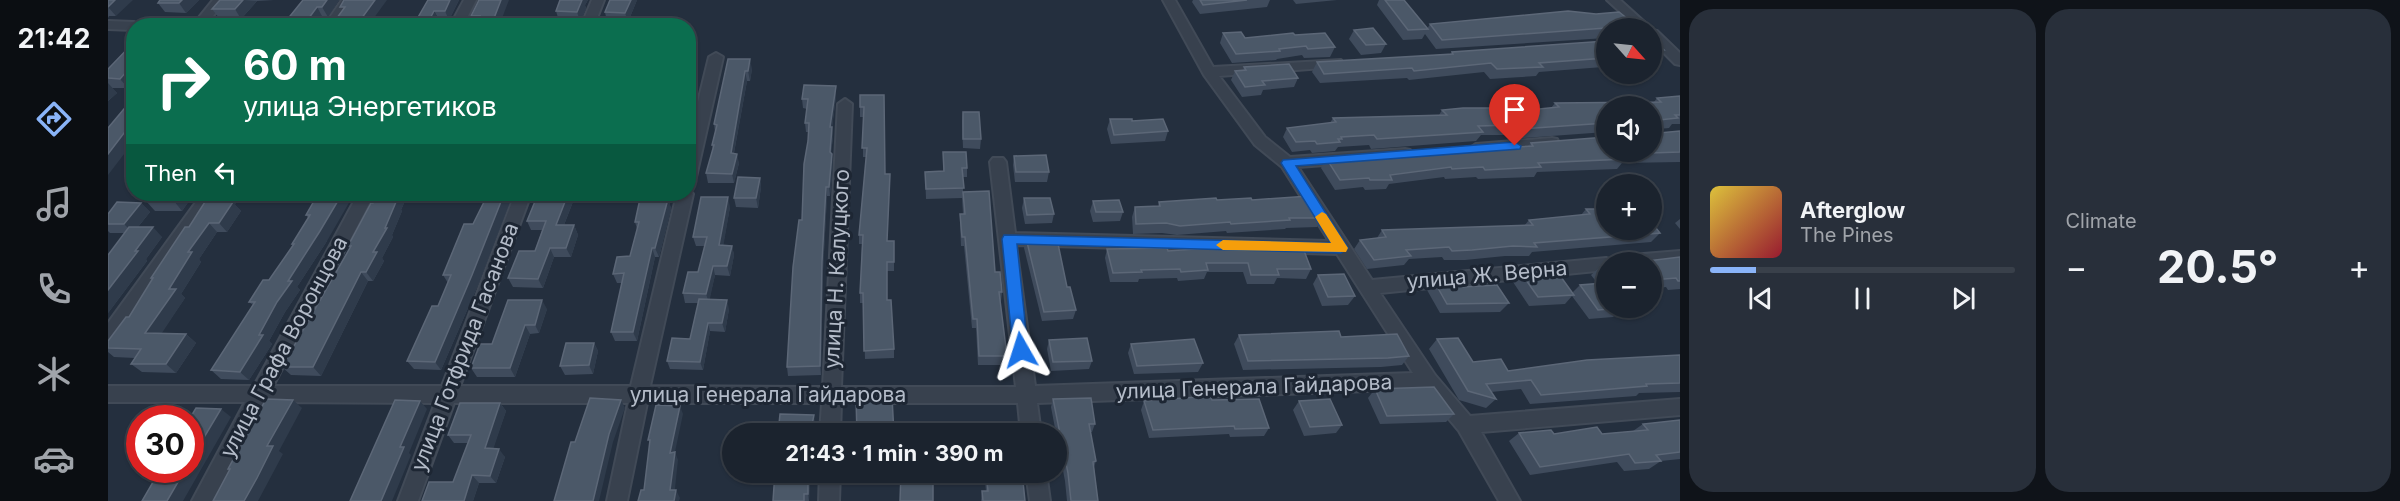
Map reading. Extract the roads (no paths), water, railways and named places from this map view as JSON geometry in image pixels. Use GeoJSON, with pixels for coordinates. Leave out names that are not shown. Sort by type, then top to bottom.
{"type":"FeatureCollection","features":[{"type":"Feature","properties":{"kind":"street"},"geometry":{"type":"LineString","coordinates":[[205,18],[220,0]]}},
{"type":"Feature","properties":{"kind":"street"},"geometry":{"type":"LineString","coordinates":[[336,18],[348,0]]}},
{"type":"Feature","properties":{"kind":"street"},"geometry":{"type":"LineString","coordinates":[[460,18],[470,0]]}},
{"type":"Feature","properties":{"kind":"street"},"geometry":{"type":"LineString","coordinates":[[590,18],[598,0]]}},
{"type":"Feature","properties":{"kind":"street"},"geometry":{"type":"LineString","coordinates":[[1169,0],[1209,72],[1260,141],[1287,163],[1428,381],[1466,425],[1510,501]]}},
{"type":"Feature","properties":{"kind":"street"},"geometry":{"type":"LineString","coordinates":[[1613,0],[1634,18]]}},
{"type":"Feature","properties":{"kind":"street"},"geometry":{"type":"LineString","coordinates":[[108,25],[126,26]]}},
{"type":"Feature","properties":{"kind":"street"},"geometry":{"type":"LineString","coordinates":[[1662,45],[1680,61]]}},
{"type":"Feature","properties":{"kind":"street"},"geometry":{"type":"LineString","coordinates":[[696,143],[716,57]]}},
{"type":"Feature","properties":{"kind":"street"},"geometry":{"type":"LineString","coordinates":[[1209,72],[1349,62]]}},
{"type":"Feature","properties":{"kind":"street","name":"улица Н. Калуцкого"},"geometry":{"type":"LineString","coordinates":[[830,423],[845,104]]}},
{"type":"Feature","properties":{"kind":"street"},"geometry":{"type":"LineString","coordinates":[[1465,150],[1571,142]]}},
{"type":"Feature","properties":{"kind":"street"},"geometry":{"type":"LineString","coordinates":[[1287,163],[1418,153]]}},
{"type":"Feature","properties":{"kind":"street"},"geometry":{"type":"LineString","coordinates":[[999,162],[1030,423]]}},
{"type":"Feature","properties":{"kind":"street"},"geometry":{"type":"LineString","coordinates":[[108,337],[205,201]]}},
{"type":"Feature","properties":{"kind":"street","name":"улица Графа Воронцова"},"geometry":{"type":"LineString","coordinates":[[202,501],[362,201]]}},
{"type":"Feature","properties":{"kind":"street","name":"улица Готфрида Гасанова"},"geometry":{"type":"LineString","coordinates":[[408,501],[520,201]]}},
{"type":"Feature","properties":{"kind":"street"},"geometry":{"type":"LineString","coordinates":[[617,501],[683,201]]}},
{"type":"Feature","properties":{"kind":"street"},"geometry":{"type":"LineString","coordinates":[[1009,239],[1341,248]]}},
{"type":"Feature","properties":{"kind":"street"},"geometry":{"type":"LineString","coordinates":[[1662,258],[1680,257]]}},
{"type":"Feature","properties":{"kind":"street","name":"улица Ж. Верна"},"geometry":{"type":"LineString","coordinates":[[1367,287],[1596,265]]}},
{"type":"Feature","properties":{"kind":"street","name":"улица Генерала Гайдарова"},"geometry":{"type":"LineString","coordinates":[[108,394],[1026,395],[1428,381]]}},
{"type":"Feature","properties":{"kind":"street"},"geometry":{"type":"LineString","coordinates":[[1466,425],[1680,407]]}},
{"type":"Feature","properties":{"kind":"street"},"geometry":{"type":"LineString","coordinates":[[829,501],[830,483]]}},
{"type":"Feature","properties":{"kind":"street"},"geometry":{"type":"LineString","coordinates":[[1038,483],[1040,501]]}}]}
